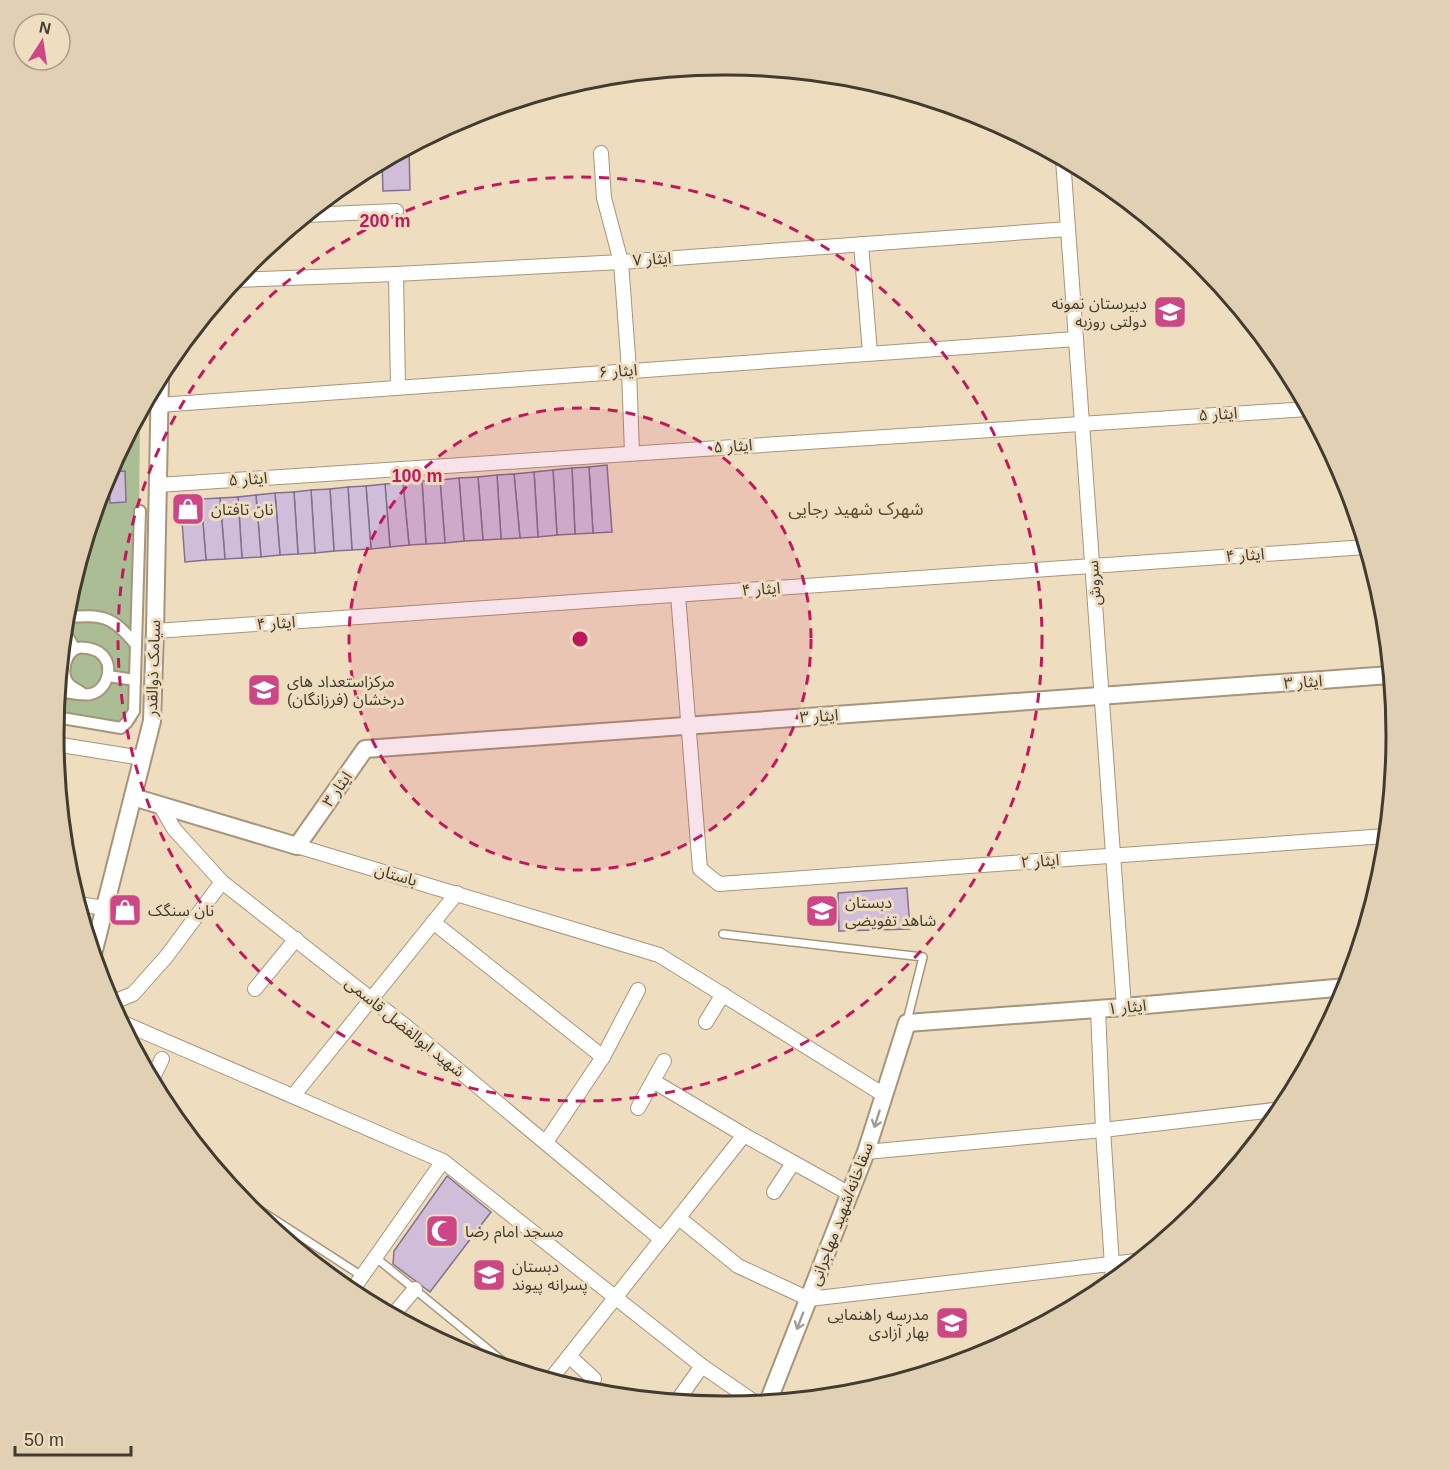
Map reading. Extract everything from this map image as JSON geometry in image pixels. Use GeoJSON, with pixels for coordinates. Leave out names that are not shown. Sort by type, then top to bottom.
{"type":"FeatureCollection","features":[{"type":"Feature","properties":{"kind":"street"},"geometry":{"type":"LineString","coordinates":[[601,153],[604,198],[621,262],[632,453]]}},
{"type":"Feature","properties":{"kind":"street","name":"سروش"},"geometry":{"type":"LineString","coordinates":[[1064,168],[1124,1007]]}},
{"type":"Feature","properties":{"kind":"street"},"geometry":{"type":"LineString","coordinates":[[319,214],[396,211]]}},
{"type":"Feature","properties":{"kind":"street","name":"ایثار ۷"},"geometry":{"type":"LineString","coordinates":[[247,280],[621,262],[1068,229]]}},
{"type":"Feature","properties":{"kind":"street"},"geometry":{"type":"LineString","coordinates":[[861,244],[870,353]]}},
{"type":"Feature","properties":{"kind":"street"},"geometry":{"type":"LineString","coordinates":[[396,274],[398,387]]}},
{"type":"Feature","properties":{"kind":"street","name":"ایثار ۶"},"geometry":{"type":"LineString","coordinates":[[159,405],[1076,339]]}},
{"type":"Feature","properties":{"kind":"street","name":"سیامک ذوالقدر"},"geometry":{"type":"LineString","coordinates":[[97,938],[152,721],[159,395]]}},
{"type":"Feature","properties":{"kind":"street","name":"ایثار ۵"},"geometry":{"type":"LineString","coordinates":[[158,485],[1299,410]]}},
{"type":"Feature","properties":{"kind":"street"},"geometry":{"type":"LineString","coordinates":[[65,718],[122,728],[134,711],[140,511]]}},
{"type":"Feature","properties":{"kind":"street","name":"ایثار ۴"},"geometry":{"type":"LineString","coordinates":[[155,631],[1358,548]]}},
{"type":"Feature","properties":{"kind":"street"},"geometry":{"type":"LineString","coordinates":[[678,595],[688,726]]}},
{"type":"Feature","properties":{"kind":"street"},"geometry":{"type":"LineString","coordinates":[[75,617],[89,616],[113,622],[123,628],[136,645]]}},
{"type":"Feature","properties":{"kind":"street"},"geometry":{"type":"LineString","coordinates":[[71,642],[75,649]]}},
{"type":"Feature","properties":{"kind":"street"},"geometry":{"type":"LineString","coordinates":[[66,692],[84,694],[97,692],[107,680],[109,669],[101,653],[93,649],[75,649],[70,654]]}},
{"type":"Feature","properties":{"kind":"street"},"geometry":{"type":"LineString","coordinates":[[108,676],[135,680]]}},
{"type":"Feature","properties":{"kind":"street","name":"ایثار ۳"},"geometry":{"type":"LineString","coordinates":[[297,846],[365,749],[1382,676]]}},
{"type":"Feature","properties":{"kind":"street"},"geometry":{"type":"LineString","coordinates":[[67,681],[84,694]]}},
{"type":"Feature","properties":{"kind":"street","name":"ایثار ۲"},"geometry":{"type":"LineString","coordinates":[[688,726],[700,869],[719,884],[1377,837]]}},
{"type":"Feature","properties":{"kind":"street"},"geometry":{"type":"LineString","coordinates":[[64,746],[142,758]]}},
{"type":"Feature","properties":{"kind":"street","name":"باستان"},"geometry":{"type":"LineString","coordinates":[[133,797],[659,955],[884,1095]]}},
{"type":"Feature","properties":{"kind":"street","name":"شهید ابوالفضل قاسمی"},"geometry":{"type":"LineString","coordinates":[[160,805],[174,829],[222,882],[372,998],[662,1239]]}},
{"type":"Feature","properties":{"kind":"street"},"geometry":{"type":"LineString","coordinates":[[120,999],[133,994],[166,957],[222,882]]}},
{"type":"Feature","properties":{"kind":"street"},"geometry":{"type":"LineString","coordinates":[[293,1096],[457,893]]}},
{"type":"Feature","properties":{"kind":"street"},"geometry":{"type":"LineString","coordinates":[[87,905],[105,908]]}},
{"type":"Feature","properties":{"kind":"street"},"geometry":{"type":"LineString","coordinates":[[433,922],[603,1057]]}},
{"type":"Feature","properties":{"kind":"street"},"geometry":{"type":"LineString","coordinates":[[255,989],[296,939]]}},
{"type":"Feature","properties":{"kind":"street","name":"ایثار ۱"},"geometry":{"type":"LineString","coordinates":[[907,1023],[1335,988]]}},
{"type":"Feature","properties":{"kind":"street"},"geometry":{"type":"LineString","coordinates":[[546,1142],[603,1057],[638,990]]}},
{"type":"Feature","properties":{"kind":"street"},"geometry":{"type":"LineString","coordinates":[[706,1022],[723,994]]}},
{"type":"Feature","properties":{"kind":"street"},"geometry":{"type":"LineString","coordinates":[[1098,1009],[1112,1269]]}},
{"type":"Feature","properties":{"kind":"street","name":"سقاخانه/شهید مهاجرانی"},"geometry":{"type":"LineString","coordinates":[[771,1394],[866,1152],[907,1023]]}},
{"type":"Feature","properties":{"kind":"street"},"geometry":{"type":"LineString","coordinates":[[133,1027],[443,1161],[615,1299],[702,1366],[744,1395]]}},
{"type":"Feature","properties":{"kind":"street"},"geometry":{"type":"LineString","coordinates":[[156,1070],[162,1059]]}},
{"type":"Feature","properties":{"kind":"street"},"geometry":{"type":"LineString","coordinates":[[638,1108],[664,1061]]}},
{"type":"Feature","properties":{"kind":"street"},"geometry":{"type":"LineString","coordinates":[[653,1081],[850,1194]]}},
{"type":"Feature","properties":{"kind":"street"},"geometry":{"type":"LineString","coordinates":[[866,1152],[1103,1130],[1268,1111]]}},
{"type":"Feature","properties":{"kind":"street"},"geometry":{"type":"LineString","coordinates":[[555,1373],[744,1135]]}},
{"type":"Feature","properties":{"kind":"street"},"geometry":{"type":"LineString","coordinates":[[357,1283],[443,1161]]}},
{"type":"Feature","properties":{"kind":"street"},"geometry":{"type":"LineString","coordinates":[[774,1192],[793,1163]]}},
{"type":"Feature","properties":{"kind":"street"},"geometry":{"type":"LineString","coordinates":[[679,1218],[738,1266],[809,1299],[1122,1263]]}},
{"type":"Feature","properties":{"kind":"street"},"geometry":{"type":"LineString","coordinates":[[398,1309],[415,1289]]}},
{"type":"Feature","properties":{"kind":"street"},"geometry":{"type":"LineString","coordinates":[[569,1356],[594,1379],[592,1382]]}},
{"type":"Feature","properties":{"kind":"street"},"geometry":{"type":"LineString","coordinates":[[682,1394],[702,1366]]}},
{"type":"Feature","properties":{"kind":"lane"},"geometry":{"type":"LineString","coordinates":[[723,934],[923,957],[907,1023]]}},
{"type":"Feature","properties":{"kind":"lane"},"geometry":{"type":"LineString","coordinates":[[282,1224],[362,1276]]}},
{"type":"Feature","properties":{"kind":"lane"},"geometry":{"type":"LineString","coordinates":[[375,1257],[492,1352]]}},
{"type":"Feature","properties":{"kind":"green space"},"geometry":{"type":"Polygon","coordinates":[[[140,430],[137,721],[124,734],[64,725],[66,692],[77,606],[87,564],[115,482],[140,430]]]}},
{"type":"Feature","properties":{"kind":"building"},"geometry":{"type":"Polygon","coordinates":[[[409,156],[410,190],[383,191],[382,171],[409,156]]]}},
{"type":"Feature","properties":{"kind":"building"},"geometry":{"type":"Polygon","coordinates":[[[607,465],[612,532],[593,533],[589,467],[607,465]]]}},
{"type":"Feature","properties":{"kind":"building"},"geometry":{"type":"Polygon","coordinates":[[[589,467],[593,533],[575,534],[572,468],[589,467]]]}},
{"type":"Feature","properties":{"kind":"building"},"geometry":{"type":"Polygon","coordinates":[[[572,468],[575,534],[557,535],[553,470],[572,468]]]}},
{"type":"Feature","properties":{"kind":"building"},"geometry":{"type":"Polygon","coordinates":[[[553,470],[557,535],[538,537],[534,472],[553,470]]]}},
{"type":"Feature","properties":{"kind":"building"},"geometry":{"type":"Polygon","coordinates":[[[120,471],[125,471],[126,502],[110,503],[110,496],[120,471]]]}},
{"type":"Feature","properties":{"kind":"building"},"geometry":{"type":"Polygon","coordinates":[[[534,472],[538,537],[520,538],[514,474],[534,472]]]}},
{"type":"Feature","properties":{"kind":"building"},"geometry":{"type":"Polygon","coordinates":[[[514,474],[520,538],[501,539],[497,475],[514,474]]]}},
{"type":"Feature","properties":{"kind":"building"},"geometry":{"type":"Polygon","coordinates":[[[497,475],[501,539],[483,540],[478,477],[497,475]]]}},
{"type":"Feature","properties":{"kind":"building"},"geometry":{"type":"Polygon","coordinates":[[[478,477],[483,540],[464,541],[459,478],[478,477]]]}},
{"type":"Feature","properties":{"kind":"building"},"geometry":{"type":"Polygon","coordinates":[[[459,478],[464,541],[445,543],[440,480],[459,478]]]}},
{"type":"Feature","properties":{"kind":"building"},"geometry":{"type":"Polygon","coordinates":[[[440,480],[445,543],[426,544],[422,481],[440,480]]]}},
{"type":"Feature","properties":{"kind":"building"},"geometry":{"type":"Polygon","coordinates":[[[422,481],[426,544],[409,545],[403,483],[422,481]]]}},
{"type":"Feature","properties":{"kind":"building"},"geometry":{"type":"Polygon","coordinates":[[[403,483],[409,545],[390,547],[385,484],[403,483]]]}},
{"type":"Feature","properties":{"kind":"building"},"geometry":{"type":"Polygon","coordinates":[[[385,484],[390,547],[371,549],[366,486],[385,484]]]}},
{"type":"Feature","properties":{"kind":"building"},"geometry":{"type":"Polygon","coordinates":[[[366,486],[371,549],[352,550],[348,487],[366,486]]]}},
{"type":"Feature","properties":{"kind":"building"},"geometry":{"type":"Polygon","coordinates":[[[348,487],[352,550],[334,551],[330,489],[348,487]]]}},
{"type":"Feature","properties":{"kind":"building"},"geometry":{"type":"Polygon","coordinates":[[[330,489],[334,551],[315,553],[311,490],[330,489]]]}},
{"type":"Feature","properties":{"kind":"building"},"geometry":{"type":"Polygon","coordinates":[[[311,490],[315,553],[298,554],[294,492],[311,490]]]}},
{"type":"Feature","properties":{"kind":"building"},"geometry":{"type":"Polygon","coordinates":[[[294,492],[298,554],[280,555],[275,493],[294,492]]]}},
{"type":"Feature","properties":{"kind":"building"},"geometry":{"type":"Polygon","coordinates":[[[275,493],[280,555],[261,557],[256,495],[275,493]]]}},
{"type":"Feature","properties":{"kind":"building"},"geometry":{"type":"Polygon","coordinates":[[[256,495],[261,557],[242,558],[238,497],[256,495]]]}},
{"type":"Feature","properties":{"kind":"building"},"geometry":{"type":"Polygon","coordinates":[[[238,497],[242,558],[225,559],[220,498],[238,497]]]}},
{"type":"Feature","properties":{"kind":"building"},"geometry":{"type":"Polygon","coordinates":[[[220,498],[225,559],[206,560],[201,499],[220,498]]]}},
{"type":"Feature","properties":{"kind":"building"},"geometry":{"type":"Polygon","coordinates":[[[201,499],[206,560],[185,562],[181,508],[189,500],[201,499]]]}},
{"type":"Feature","properties":{"kind":"building"},"geometry":{"type":"Polygon","coordinates":[[[907,888],[910,929],[839,931],[838,893],[907,888]]]}},
{"type":"Feature","properties":{"kind":"building","name":"مسجد امام رضا"},"geometry":{"type":"Polygon","coordinates":[[[447,1176],[491,1212],[430,1292],[393,1264],[394,1251],[447,1176]]]}},
{"type":"Feature","properties":{"kind":"place","name":"دبیرستان نمونه دولتی روزبه"},"geometry":{"type":"Point","coordinates":[1170,312]}},
{"type":"Feature","properties":{"kind":"place","name":"نان تافتان"},"geometry":{"type":"Point","coordinates":[188,509]}},
{"type":"Feature","properties":{"kind":"place","name":"مرکزاستعداد های درخشان (فرزانگان)"},"geometry":{"type":"Point","coordinates":[264,690]}},
{"type":"Feature","properties":{"kind":"place","name":"نان سنگک"},"geometry":{"type":"Point","coordinates":[125,910]}},
{"type":"Feature","properties":{"kind":"place","name":"دبستان شاهد تفویضی"},"geometry":{"type":"Point","coordinates":[822,911]}},
{"type":"Feature","properties":{"kind":"place","name":"مسجد امام رضا"},"geometry":{"type":"Point","coordinates":[442,1231]}},
{"type":"Feature","properties":{"kind":"place","name":"دبستان پسرانه پیوند"},"geometry":{"type":"Point","coordinates":[489,1275]}},
{"type":"Feature","properties":{"kind":"place","name":"مدرسه راهنمایی بهار آزادی"},"geometry":{"type":"Point","coordinates":[952,1323]}},
{"type":"Feature","properties":{"kind":"district","name":"شهرک شهید رجایی"},"geometry":{"type":"Point","coordinates":[856,509]}}]}
